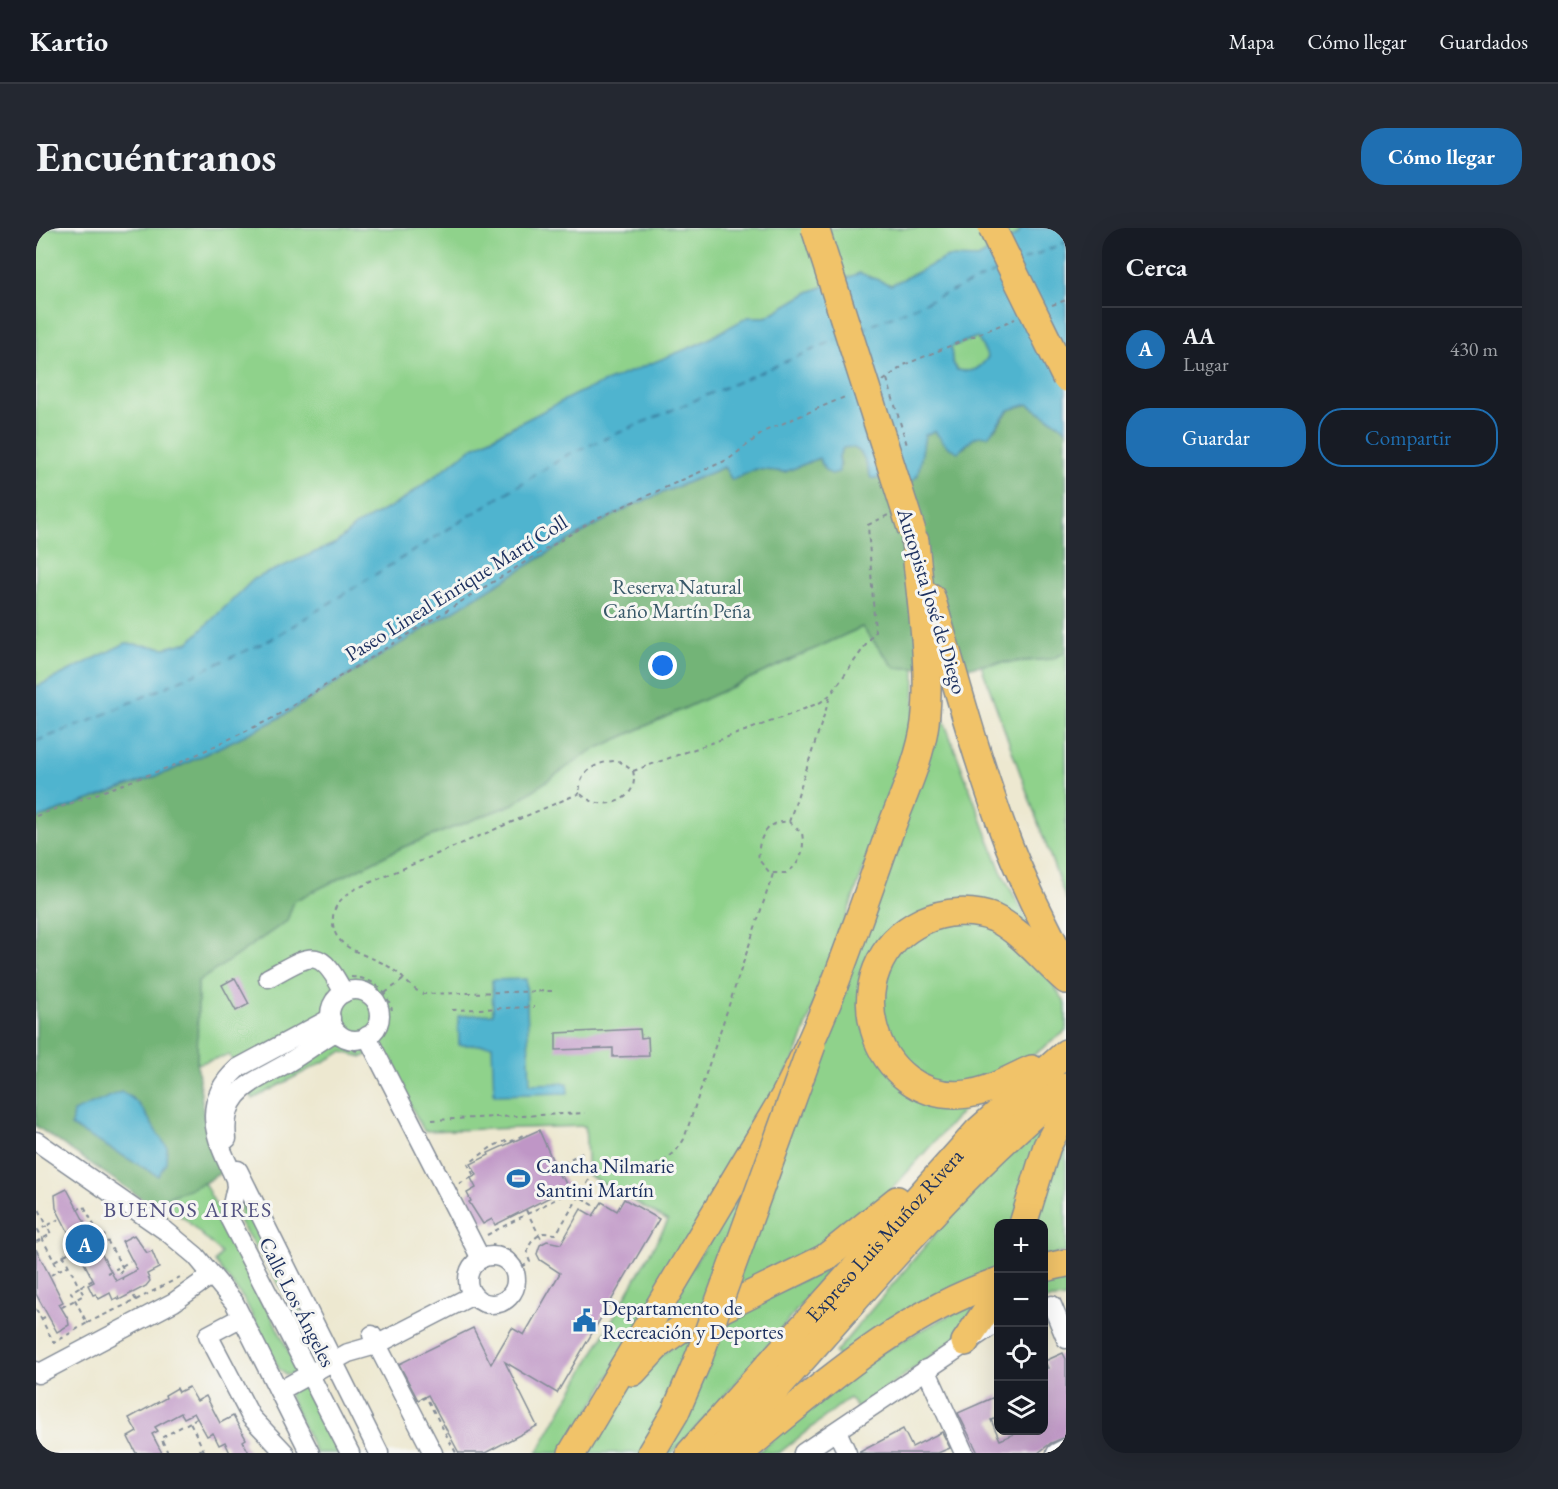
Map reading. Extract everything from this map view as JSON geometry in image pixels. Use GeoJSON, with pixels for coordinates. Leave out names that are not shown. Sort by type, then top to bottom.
{"type":"FeatureCollection","features":[{"type":"Feature","properties":{"kind":"highway","name":"Autopista José de Diego"},"geometry":{"type":"LineString","coordinates":[[815,228],[976,752],[1003,832],[1036,909],[1066,967]]}},
{"type":"Feature","properties":{"kind":"highway"},"geometry":{"type":"LineString","coordinates":[[992,228],[1066,378]]}},
{"type":"Feature","properties":{"kind":"highway"},"geometry":{"type":"LineString","coordinates":[[651,1453],[675,1413],[699,1357],[921,739],[926,675],[907,528]]}},
{"type":"Feature","properties":{"kind":"highway"},"geometry":{"type":"LineString","coordinates":[[1057,1060],[995,1086],[969,1094],[934,1092],[917,1085],[886,1054],[870,1016],[873,974],[890,947],[918,923],[932,917],[957,912],[984,915],[1015,932],[1066,980]]}},
{"type":"Feature","properties":{"kind":"highway"},"geometry":{"type":"LineString","coordinates":[[572,1453],[756,1148],[812,1045]]}},
{"type":"Feature","properties":{"kind":"highway","name":"Expreso Luis Muñoz Rivera"},"geometry":{"type":"LineString","coordinates":[[690,1453],[978,1131],[1057,1060]]}},
{"type":"Feature","properties":{"kind":"highway","name":"Expreso Luis Muñoz Rivera"},"geometry":{"type":"LineString","coordinates":[[717,1453],[960,1185],[1032,1115],[1066,1087]]}},
{"type":"Feature","properties":{"kind":"highway"},"geometry":{"type":"LineString","coordinates":[[1025,1219],[1047,1146],[1066,1111]]}},
{"type":"Feature","properties":{"kind":"highway"},"geometry":{"type":"LineString","coordinates":[[582,1453],[627,1380],[659,1344],[679,1330],[825,1258],[893,1204],[947,1152],[978,1131]]}},
{"type":"Feature","properties":{"kind":"highway"},"geometry":{"type":"LineString","coordinates":[[740,1453],[886,1336],[915,1317],[953,1298],[994,1283]]}},
{"type":"Feature","properties":{"kind":"highway"},"geometry":{"type":"LineString","coordinates":[[965,1342],[994,1300]]}},
{"type":"Feature","properties":{"kind":"street"},"geometry":{"type":"LineString","coordinates":[[268,978],[302,960],[312,958],[326,963],[341,986],[362,991],[377,1003],[380,1020],[365,1044]]}},
{"type":"Feature","properties":{"kind":"street"},"geometry":{"type":"LineString","coordinates":[[341,986],[333,1004],[333,1027],[365,1044],[481,1259]]}},
{"type":"Feature","properties":{"kind":"street","name":"Calle Los Ángeles"},"geometry":{"type":"LineString","coordinates":[[333,1027],[332,1034],[290,1061],[247,1084],[230,1106],[226,1130],[228,1150],[341,1358],[379,1453]]}},
{"type":"Feature","properties":{"kind":"street","name":"Calle Los Ángeles"},"geometry":{"type":"LineString","coordinates":[[333,1027],[238,1068],[222,1084],[213,1114],[214,1133],[235,1179],[236,1187],[228,1218],[350,1453]]}},
{"type":"Feature","properties":{"kind":"street"},"geometry":{"type":"LineString","coordinates":[[36,1141],[166,1232],[196,1256],[234,1302],[310,1453]]}},
{"type":"Feature","properties":{"kind":"street"},"geometry":{"type":"LineString","coordinates":[[494,1256],[506,1260],[514,1271],[516,1284],[509,1296],[497,1303],[484,1302],[471,1291],[469,1273],[481,1259],[494,1256]]}},
{"type":"Feature","properties":{"kind":"street"},"geometry":{"type":"LineString","coordinates":[[36,1371],[38,1374],[174,1302],[212,1275]]}},
{"type":"Feature","properties":{"kind":"street"},"geometry":{"type":"LineString","coordinates":[[279,1391],[471,1291]]}},
{"type":"Feature","properties":{"kind":"street"},"geometry":{"type":"LineString","coordinates":[[1054,1305],[1066,1339]]}},
{"type":"Feature","properties":{"kind":"street"},"geometry":{"type":"LineString","coordinates":[[242,1317],[208,1335],[251,1417],[285,1453]]}},
{"type":"Feature","properties":{"kind":"street"},"geometry":{"type":"LineString","coordinates":[[803,1453],[994,1324]]}},
{"type":"Feature","properties":{"kind":"street"},"geometry":{"type":"LineString","coordinates":[[374,1340],[433,1453]]}},
{"type":"Feature","properties":{"kind":"street"},"geometry":{"type":"LineString","coordinates":[[926,1369],[964,1453]]}},
{"type":"Feature","properties":{"kind":"street"},"geometry":{"type":"LineString","coordinates":[[837,1431],[847,1453]]}},
{"type":"Feature","properties":{"kind":"street"},"geometry":{"type":"LineString","coordinates":[[1056,1453],[1066,1448]]}},
{"type":"Feature","properties":{"kind":"path"},"geometry":{"type":"LineString","coordinates":[[1045,308],[1066,300]]}},
{"type":"Feature","properties":{"kind":"path"},"geometry":{"type":"LineString","coordinates":[[877,383],[888,379],[904,365],[1024,316]]}},
{"type":"Feature","properties":{"kind":"path"},"geometry":{"type":"LineString","coordinates":[[888,379],[907,447]]}},
{"type":"Feature","properties":{"kind":"path","name":"Paseo Lineal Enrique Martí Coll"},"geometry":{"type":"LineString","coordinates":[[36,816],[175,765],[271,719],[595,519],[729,459],[765,431],[857,392]]}},
{"type":"Feature","properties":{"kind":"path"},"geometry":{"type":"LineString","coordinates":[[789,822],[831,694],[875,632],[867,525],[907,528]]}},
{"type":"Feature","properties":{"kind":"path"},"geometry":{"type":"LineString","coordinates":[[633,771],[792,714],[821,702],[831,694]]}},
{"type":"Feature","properties":{"kind":"path"},"geometry":{"type":"LineString","coordinates":[[580,793],[584,776],[599,764],[619,761],[633,771]]}},
{"type":"Feature","properties":{"kind":"path"},"geometry":{"type":"LineString","coordinates":[[580,793],[594,804],[613,804],[632,788],[633,771]]}},
{"type":"Feature","properties":{"kind":"path"},"geometry":{"type":"LineString","coordinates":[[552,991],[428,995],[414,989],[387,965],[350,949],[338,939],[333,917],[343,897],[355,889],[580,793]]}},
{"type":"Feature","properties":{"kind":"path"},"geometry":{"type":"LineString","coordinates":[[789,822],[802,833],[801,856],[790,871],[773,874],[760,863],[760,842],[767,829],[773,824],[789,822]]}},
{"type":"Feature","properties":{"kind":"path"},"geometry":{"type":"LineString","coordinates":[[628,1169],[655,1166],[671,1156],[681,1144],[773,874]]}},
{"type":"Feature","properties":{"kind":"path"},"geometry":{"type":"LineString","coordinates":[[365,1044],[333,1027],[330,990],[327,985],[341,986],[342,977],[364,978],[385,993],[392,1010]]}},
{"type":"Feature","properties":{"kind":"path"},"geometry":{"type":"LineString","coordinates":[[385,993],[404,979]]}},
{"type":"Feature","properties":{"kind":"path"},"geometry":{"type":"LineString","coordinates":[[452,1010],[534,1007]]}},
{"type":"Feature","properties":{"kind":"path"},"geometry":{"type":"LineString","coordinates":[[432,1120],[585,1113]]}},
{"type":"Feature","properties":{"kind":"path"},"geometry":{"type":"LineString","coordinates":[[457,1185],[474,1176],[468,1164],[493,1146],[506,1141],[508,1143],[524,1135]]}},
{"type":"Feature","properties":{"kind":"path"},"geometry":{"type":"LineString","coordinates":[[555,1167],[586,1150]]}},
{"type":"Feature","properties":{"kind":"path"},"geometry":{"type":"LineString","coordinates":[[522,1267],[530,1262],[528,1247],[539,1235],[548,1232],[556,1234],[591,1177]]}},
{"type":"Feature","properties":{"kind":"path"},"geometry":{"type":"LineString","coordinates":[[483,1237],[527,1211],[571,1191],[598,1208]]}},
{"type":"Feature","properties":{"kind":"path"},"geometry":{"type":"LineString","coordinates":[[77,1210],[84,1206],[100,1237]]}},
{"type":"Feature","properties":{"kind":"path"},"geometry":{"type":"LineString","coordinates":[[36,1242],[51,1234],[39,1209]]}},
{"type":"Feature","properties":{"kind":"path"},"geometry":{"type":"LineString","coordinates":[[527,1211],[543,1242]]}},
{"type":"Feature","properties":{"kind":"path"},"geometry":{"type":"LineString","coordinates":[[59,1219],[38,1230],[59,1270]]}},
{"type":"Feature","properties":{"kind":"path"},"geometry":{"type":"LineString","coordinates":[[93,1241],[104,1235],[120,1267],[124,1270],[120,1272],[124,1280]]}},
{"type":"Feature","properties":{"kind":"path"},"geometry":{"type":"LineString","coordinates":[[54,1261],[78,1248]]}},
{"type":"Feature","properties":{"kind":"path"},"geometry":{"type":"LineString","coordinates":[[62,1307],[84,1295],[64,1256]]}},
{"type":"Feature","properties":{"kind":"path"},"geometry":{"type":"LineString","coordinates":[[107,1273],[130,1261]]}},
{"type":"Feature","properties":{"kind":"path"},"geometry":{"type":"LineString","coordinates":[[51,1275],[69,1266]]}},
{"type":"Feature","properties":{"kind":"path"},"geometry":{"type":"LineString","coordinates":[[37,1311],[54,1342],[189,1272]]}},
{"type":"Feature","properties":{"kind":"path"},"geometry":{"type":"LineString","coordinates":[[87,1323],[71,1292],[93,1280]]}},
{"type":"Feature","properties":{"kind":"path"},"geometry":{"type":"LineString","coordinates":[[131,1292],[136,1300]]}},
{"type":"Feature","properties":{"kind":"path"},"geometry":{"type":"LineString","coordinates":[[41,1319],[47,1316]]}},
{"type":"Feature","properties":{"kind":"path"},"geometry":{"type":"LineString","coordinates":[[168,1453],[161,1438],[197,1418]]}},
{"type":"Feature","properties":{"kind":"path"},"geometry":{"type":"LineString","coordinates":[[190,1422],[206,1453]]}},
{"type":"Feature","properties":{"kind":"path"},"geometry":{"type":"LineString","coordinates":[[199,1453],[202,1446]]}},
{"type":"Feature","properties":{"kind":"green space"},"geometry":{"type":"Polygon","coordinates":[[[36,228],[1022,228],[1017,235],[978,259],[948,257],[891,285],[860,273],[809,292],[766,317],[748,317],[723,333],[517,424],[474,447],[401,501],[355,526],[336,543],[303,559],[206,627],[189,642],[165,648],[126,643],[36,687],[36,228]]]}},
{"type":"Feature","properties":{"kind":"green space"},"geometry":{"type":"Polygon","coordinates":[[[977,337],[988,357],[975,370],[958,370],[952,361],[951,347],[977,337]]]}},
{"type":"Feature","properties":{"kind":"green space","name":"Reserva Natural Caño Martín Peña"},"geometry":{"type":"Polygon","coordinates":[[[1028,404],[1066,429],[1066,652],[1052,659],[993,663],[965,668],[895,668],[862,627],[589,752],[513,804],[401,848],[294,901],[287,921],[198,982],[197,1064],[207,1137],[222,1172],[204,1183],[150,1204],[36,1126],[36,819],[170,771],[274,721],[569,540],[629,507],[724,467],[732,480],[756,469],[785,472],[819,458],[825,470],[841,466],[839,456],[843,448],[850,447],[855,448],[863,456],[871,478],[912,481],[918,475],[925,435],[934,431],[940,437],[964,448],[972,438],[996,428],[1009,410],[1028,404]]]}},
{"type":"Feature","properties":{"kind":"green space"},"geometry":{"type":"Polygon","coordinates":[[[862,627],[895,668],[915,666],[914,731],[794,1060],[565,1453],[537,1453],[668,1221],[588,1175],[585,1126],[424,1131],[380,1048],[363,1057],[342,1052],[253,1099],[229,1055],[197,1064],[198,982],[293,901],[401,848],[513,804],[589,752],[862,627]]]}},
{"type":"Feature","properties":{"kind":"green space"},"geometry":{"type":"Polygon","coordinates":[[[1066,652],[1066,900],[981,665],[1052,659],[1066,652]]]}},
{"type":"Feature","properties":{"kind":"green space"},"geometry":{"type":"Polygon","coordinates":[[[941,713],[1001,871],[1031,927],[1024,932],[1038,962],[1066,1004],[1066,1031],[971,1101],[855,1230],[729,1298],[938,715],[941,713]]]}},
{"type":"Feature","properties":{"kind":"green space"},"geometry":{"type":"Polygon","coordinates":[[[1052,1113],[1018,1219],[994,1219],[994,1272],[842,1359],[835,1353],[962,1202],[1052,1113]]]}},
{"type":"Feature","properties":{"kind":"green space"},"geometry":{"type":"Polygon","coordinates":[[[1066,1117],[1066,1252],[1048,1256],[1048,1219],[1032,1219],[1066,1117]]]}},
{"type":"Feature","properties":{"kind":"green space"},"geometry":{"type":"Polygon","coordinates":[[[755,1169],[710,1305],[659,1337],[657,1322],[755,1169]]]}},
{"type":"Feature","properties":{"kind":"green space"},"geometry":{"type":"Polygon","coordinates":[[[204,1183],[236,1242],[297,1369],[292,1374],[286,1375],[279,1369],[245,1301],[215,1262],[221,1253],[184,1218],[165,1207],[160,1215],[150,1204],[204,1183]]]}},
{"type":"Feature","properties":{"kind":"green space"},"geometry":{"type":"Polygon","coordinates":[[[241,1198],[321,1353],[315,1351],[280,1286],[240,1223],[241,1198]]]}},
{"type":"Feature","properties":{"kind":"green space"},"geometry":{"type":"Polygon","coordinates":[[[832,1267],[693,1431],[672,1453],[656,1453],[724,1313],[832,1267]]]}},
{"type":"Feature","properties":{"kind":"green space"},"geometry":{"type":"Polygon","coordinates":[[[1066,1271],[1066,1298],[1048,1300],[1048,1276],[1066,1271]]]}},
{"type":"Feature","properties":{"kind":"green space"},"geometry":{"type":"Polygon","coordinates":[[[990,1293],[953,1340],[858,1409],[849,1398],[779,1453],[757,1453],[880,1353],[990,1293]]]}},
{"type":"Feature","properties":{"kind":"green space"},"geometry":{"type":"Polygon","coordinates":[[[700,1325],[643,1453],[587,1453],[636,1375],[700,1325]]]}},
{"type":"Feature","properties":{"kind":"green space"},"geometry":{"type":"Polygon","coordinates":[[[301,1386],[307,1388],[340,1453],[316,1453],[289,1396],[290,1391],[301,1386]]]}},
{"type":"Feature","properties":{"kind":"water"},"geometry":{"type":"Polygon","coordinates":[[[1022,228],[1066,228],[1066,429],[1028,404],[1009,410],[988,436],[975,438],[958,452],[948,447],[934,431],[925,435],[918,475],[912,481],[871,478],[863,456],[855,448],[850,447],[843,448],[839,456],[839,472],[831,474],[825,470],[819,458],[785,472],[756,469],[732,480],[724,467],[629,507],[569,540],[274,721],[170,771],[36,819],[36,687],[126,643],[165,648],[189,642],[254,579],[336,543],[355,526],[401,501],[474,447],[576,394],[701,343],[748,317],[766,317],[809,292],[860,273],[891,285],[948,257],[978,258],[1017,235],[1022,228]],[[977,337],[951,347],[952,361],[957,370],[975,370],[988,357],[977,337]]]}},
{"type":"Feature","properties":{"kind":"water"},"geometry":{"type":"Polygon","coordinates":[[[526,979],[530,1084],[567,1083],[568,1093],[494,1095],[492,1045],[459,1045],[458,1016],[493,1014],[492,980],[526,979]]]}},
{"type":"Feature","properties":{"kind":"water"},"geometry":{"type":"Polygon","coordinates":[[[121,1092],[142,1108],[167,1146],[166,1162],[158,1176],[71,1126],[73,1112],[121,1092]]]}},
{"type":"Feature","properties":{"kind":"building"},"geometry":{"type":"Polygon","coordinates":[[[235,978],[249,1004],[236,1011],[222,985],[235,978]]]}},
{"type":"Feature","properties":{"kind":"building"},"geometry":{"type":"Polygon","coordinates":[[[640,1029],[641,1038],[648,1037],[649,1056],[613,1057],[613,1048],[556,1050],[556,1033],[640,1029]]]}},
{"type":"Feature","properties":{"kind":"building","name":"Cancha Nilmarie Santini Martín"},"geometry":{"type":"Polygon","coordinates":[[[539,1130],[560,1177],[562,1176],[568,1188],[495,1225],[492,1219],[483,1224],[469,1202],[471,1201],[467,1193],[476,1188],[471,1178],[477,1175],[471,1164],[489,1155],[488,1153],[539,1130]]]}},
{"type":"Feature","properties":{"kind":"building"},"geometry":{"type":"Polygon","coordinates":[[[67,1189],[116,1281],[137,1270],[122,1241],[134,1235],[147,1253],[152,1251],[159,1268],[147,1274],[150,1281],[146,1286],[119,1300],[118,1297],[113,1300],[110,1293],[99,1299],[96,1294],[93,1295],[88,1285],[94,1282],[56,1208],[55,1195],[67,1189]]]}},
{"type":"Feature","properties":{"kind":"building","name":"Departamento de Recreación y Deportes"},"geometry":{"type":"Polygon","coordinates":[[[624,1199],[659,1219],[557,1393],[505,1362],[537,1426],[485,1453],[459,1453],[428,1395],[418,1400],[399,1364],[473,1328],[491,1364],[512,1328],[524,1335],[560,1273],[540,1260],[537,1254],[540,1245],[547,1241],[561,1244],[581,1209],[593,1216],[602,1202],[617,1211],[624,1199]]]}},
{"type":"Feature","properties":{"kind":"building"},"geometry":{"type":"Polygon","coordinates":[[[36,1249],[63,1302],[59,1304],[68,1319],[69,1325],[57,1332],[36,1294],[36,1249]]]}},
{"type":"Feature","properties":{"kind":"building"},"geometry":{"type":"Polygon","coordinates":[[[1063,1353],[1066,1359],[1066,1437],[1051,1443],[1038,1453],[978,1453],[958,1413],[994,1397],[994,1419],[991,1420],[994,1435],[998,1435],[1000,1440],[1012,1435],[1048,1435],[1048,1360],[1063,1353]]]}},
{"type":"Feature","properties":{"kind":"building"},"geometry":{"type":"Polygon","coordinates":[[[189,1387],[197,1401],[206,1396],[220,1423],[233,1416],[246,1439],[243,1441],[249,1453],[230,1453],[225,1442],[219,1445],[213,1433],[207,1436],[194,1413],[184,1418],[181,1413],[155,1427],[158,1431],[152,1434],[162,1453],[136,1453],[128,1437],[137,1432],[129,1418],[166,1398],[165,1395],[177,1388],[179,1392],[189,1387]]]}},
{"type":"Feature","properties":{"kind":"building"},"geometry":{"type":"Polygon","coordinates":[[[903,1429],[912,1447],[942,1432],[950,1448],[938,1453],[858,1453],[903,1429]]]}},
{"type":"Feature","properties":{"kind":"ferry route"},"geometry":{"type":"LineString","coordinates":[[1023,260],[1066,242]]}},
{"type":"Feature","properties":{"kind":"ferry route"},"geometry":{"type":"LineString","coordinates":[[860,330],[999,271]]}},
{"type":"Feature","properties":{"kind":"ferry route"},"geometry":{"type":"LineString","coordinates":[[36,741],[85,723],[270,640],[569,454],[836,340]]}},
{"type":"Feature","properties":{"kind":"place","name":"Cancha Nilmarie Santini Martín"},"geometry":{"type":"Point","coordinates":[518,1178]}},
{"type":"Feature","properties":{"kind":"place","name":"AA"},"geometry":{"type":"Point","coordinates":[85,1244]}},
{"type":"Feature","properties":{"kind":"place","name":"Departamento de Recreación y Deportes"},"geometry":{"type":"Point","coordinates":[584,1320]}},
{"type":"Feature","properties":{"kind":"district","name":"BUENOS AIRES"},"geometry":{"type":"Point","coordinates":[188,1209]}}]}
